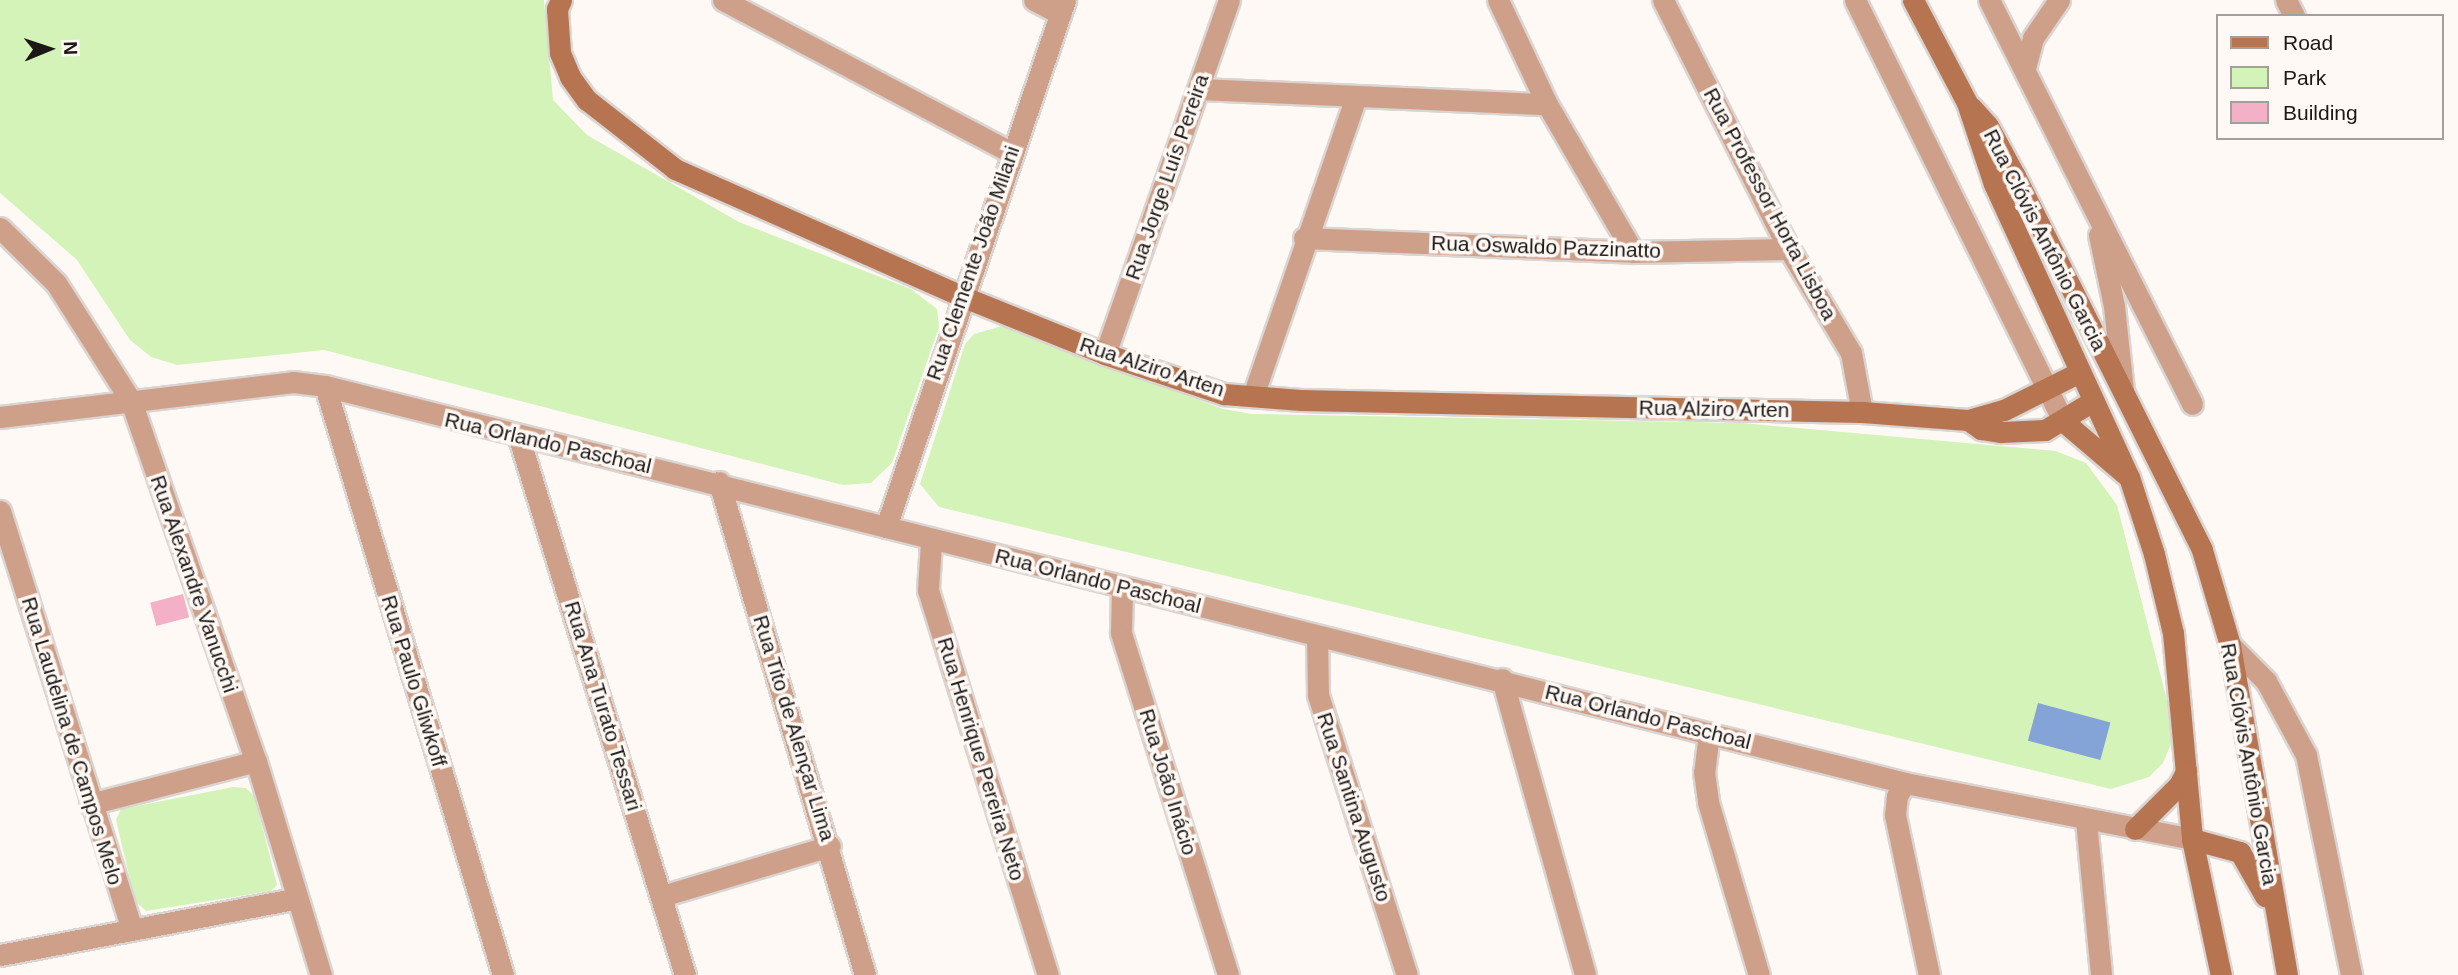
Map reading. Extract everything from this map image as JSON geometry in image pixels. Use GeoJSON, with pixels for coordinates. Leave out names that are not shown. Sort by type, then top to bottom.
{"type":"FeatureCollection","features":[{"type":"Feature","properties":{"kind":"main road","name":"Rua Alziro Arten"},"geometry":{"type":"LineString","coordinates":[[561,0],[557,9],[560,53],[570,77],[587,100],[676,169],[961,296],[1105,354],[1224,394],[1862,412],[1968,420],[2001,432],[2045,430],[2093,401]]}},
{"type":"Feature","properties":{"kind":"main road"},"geometry":{"type":"LineString","coordinates":[[1913,0],[1967,103]]}},
{"type":"Feature","properties":{"kind":"main road","name":"Rua Clóvis Antônio Garcia"},"geometry":{"type":"LineString","coordinates":[[1967,103],[1988,126],[2202,550],[2230,645],[2287,975]]}},
{"type":"Feature","properties":{"kind":"main road","name":"Rua Clóvis Antônio Garcia"},"geometry":{"type":"LineString","coordinates":[[1967,103],[1994,184],[2087,374],[2093,401],[2129,477],[2166,595],[2192,839],[2221,975]]}},
{"type":"Feature","properties":{"kind":"main road"},"geometry":{"type":"LineString","coordinates":[[2097,339],[2087,374],[2122,389]]}},
{"type":"Feature","properties":{"kind":"main road","name":"Rua Alziro Arten"},"geometry":{"type":"LineString","coordinates":[[1968,420],[2087,374]]}},
{"type":"Feature","properties":{"kind":"main road"},"geometry":{"type":"LineString","coordinates":[[2063,421],[2129,477]]}},
{"type":"Feature","properties":{"kind":"main road"},"geometry":{"type":"LineString","coordinates":[[2134,829],[2179,785],[2186,771]]}},
{"type":"Feature","properties":{"kind":"main road"},"geometry":{"type":"LineString","coordinates":[[2192,839],[2241,852],[2276,920]]}},
{"type":"Feature","properties":{"kind":"street"},"geometry":{"type":"LineString","coordinates":[[723,0],[1010,152]]}},
{"type":"Feature","properties":{"kind":"street"},"geometry":{"type":"LineString","coordinates":[[1034,0],[1063,7]]}},
{"type":"Feature","properties":{"kind":"street","name":"Rua Jorge Luís Pereira"},"geometry":{"type":"LineString","coordinates":[[1105,354],[1229,0]]}},
{"type":"Feature","properties":{"kind":"street"},"geometry":{"type":"LineString","coordinates":[[1498,0],[1547,104],[1633,252]]}},
{"type":"Feature","properties":{"kind":"street","name":"Rua Professor Horta Lisboa"},"geometry":{"type":"LineString","coordinates":[[1663,0],[1789,248],[1852,354],[1862,412]]}},
{"type":"Feature","properties":{"kind":"street"},"geometry":{"type":"LineString","coordinates":[[1855,0],[1890,66],[2063,421]]}},
{"type":"Feature","properties":{"kind":"street"},"geometry":{"type":"LineString","coordinates":[[1989,0],[2077,170],[2192,404]]}},
{"type":"Feature","properties":{"kind":"street"},"geometry":{"type":"LineString","coordinates":[[2025,68],[2033,38],[2059,0]]}},
{"type":"Feature","properties":{"kind":"street","name":"Rua Clemente João Milani"},"geometry":{"type":"LineString","coordinates":[[886,527],[1010,152],[1063,7]]}},
{"type":"Feature","properties":{"kind":"street"},"geometry":{"type":"LineString","coordinates":[[1199,89],[1547,104]]}},
{"type":"Feature","properties":{"kind":"street"},"geometry":{"type":"LineString","coordinates":[[1253,396],[1304,238],[1356,97]]}},
{"type":"Feature","properties":{"kind":"street"},"geometry":{"type":"LineString","coordinates":[[2077,170],[2104,253],[2122,389]]}},
{"type":"Feature","properties":{"kind":"street","name":"Rua Alexandre Vanucchi"},"geometry":{"type":"LineString","coordinates":[[0,228],[56,283],[131,401],[256,761],[321,975]]}},
{"type":"Feature","properties":{"kind":"street","name":"Rua Oswaldo Pazzinatto"},"geometry":{"type":"LineString","coordinates":[[1304,238],[1633,252],[1789,248]]}},
{"type":"Feature","properties":{"kind":"street","name":"Rua Orlando Paschoal"},"geometry":{"type":"LineString","coordinates":[[0,417],[293,383],[326,386],[519,438],[719,482],[931,541],[1502,679],[1905,783],[2086,821],[2192,839]]}},
{"type":"Feature","properties":{"kind":"street","name":"Rua Paulo Gliwkoff"},"geometry":{"type":"LineString","coordinates":[[326,386],[503,975]]}},
{"type":"Feature","properties":{"kind":"street","name":"Rua Ana Turato Tessari"},"geometry":{"type":"LineString","coordinates":[[519,438],[685,975]]}},
{"type":"Feature","properties":{"kind":"street","name":"Rua Tito de Alençar Lima"},"geometry":{"type":"LineString","coordinates":[[719,482],[830,846],[865,975]]}},
{"type":"Feature","properties":{"kind":"street","name":"Rua Laudelina de Campos Melo"},"geometry":{"type":"LineString","coordinates":[[0,511],[90,804],[132,930]]}},
{"type":"Feature","properties":{"kind":"street","name":"Rua Henrique Pereira Neto"},"geometry":{"type":"LineString","coordinates":[[931,541],[928,590],[1048,975]]}},
{"type":"Feature","properties":{"kind":"street","name":"Rua João Inácio"},"geometry":{"type":"LineString","coordinates":[[1122,588],[1121,633],[1227,975]]}},
{"type":"Feature","properties":{"kind":"street","name":"Rua Santina Augusto"},"geometry":{"type":"LineString","coordinates":[[1317,636],[1318,695],[1407,975]]}},
{"type":"Feature","properties":{"kind":"street"},"geometry":{"type":"LineString","coordinates":[[2230,645],[2266,681],[2306,755],[2351,975]]}},
{"type":"Feature","properties":{"kind":"street"},"geometry":{"type":"LineString","coordinates":[[1502,679],[1585,975]]}},
{"type":"Feature","properties":{"kind":"street"},"geometry":{"type":"LineString","coordinates":[[1709,733],[1704,772],[1708,802],[1759,975]]}},
{"type":"Feature","properties":{"kind":"street"},"geometry":{"type":"LineString","coordinates":[[90,804],[256,761]]}},
{"type":"Feature","properties":{"kind":"street"},"geometry":{"type":"LineString","coordinates":[[1905,783],[1897,796],[1895,815],[1929,975]]}},
{"type":"Feature","properties":{"kind":"street"},"geometry":{"type":"LineString","coordinates":[[2086,821],[2101,975]]}},
{"type":"Feature","properties":{"kind":"street"},"geometry":{"type":"LineString","coordinates":[[662,896],[830,846]]}},
{"type":"Feature","properties":{"kind":"street"},"geometry":{"type":"LineString","coordinates":[[0,955],[298,898]]}},
{"type":"Feature","properties":{"kind":"green space"},"geometry":{"type":"Polygon","coordinates":[[[0,0],[544,0],[553,100],[587,135],[739,222],[911,289],[937,309],[939,327],[892,463],[871,483],[843,485],[324,350],[177,365],[151,357],[130,340],[77,260],[0,193],[0,0]]]}},
{"type":"Feature","properties":{"kind":"green space"},"geometry":{"type":"Polygon","coordinates":[[[1002,326],[1223,409],[1252,414],[1742,423],[2056,451],[2086,463],[2117,505],[2173,724],[2171,744],[2163,763],[2149,777],[2111,789],[939,507],[920,484],[965,344],[974,334],[1002,326]]]}},
{"type":"Feature","properties":{"kind":"green space"},"geometry":{"type":"Polygon","coordinates":[[[233,787],[246,788],[255,797],[277,885],[271,891],[146,911],[135,901],[116,820],[121,809],[233,787]]]}},
{"type":"Feature","properties":{"kind":"water"},"geometry":{"type":"Polygon","coordinates":[[[2038,703],[2110,722],[2100,760],[2028,741],[2038,703]]]}},
{"type":"Feature","properties":{"kind":"building"},"geometry":{"type":"Polygon","coordinates":[[[183,594],[189,617],[156,626],[150,603],[183,594]]]}}]}
